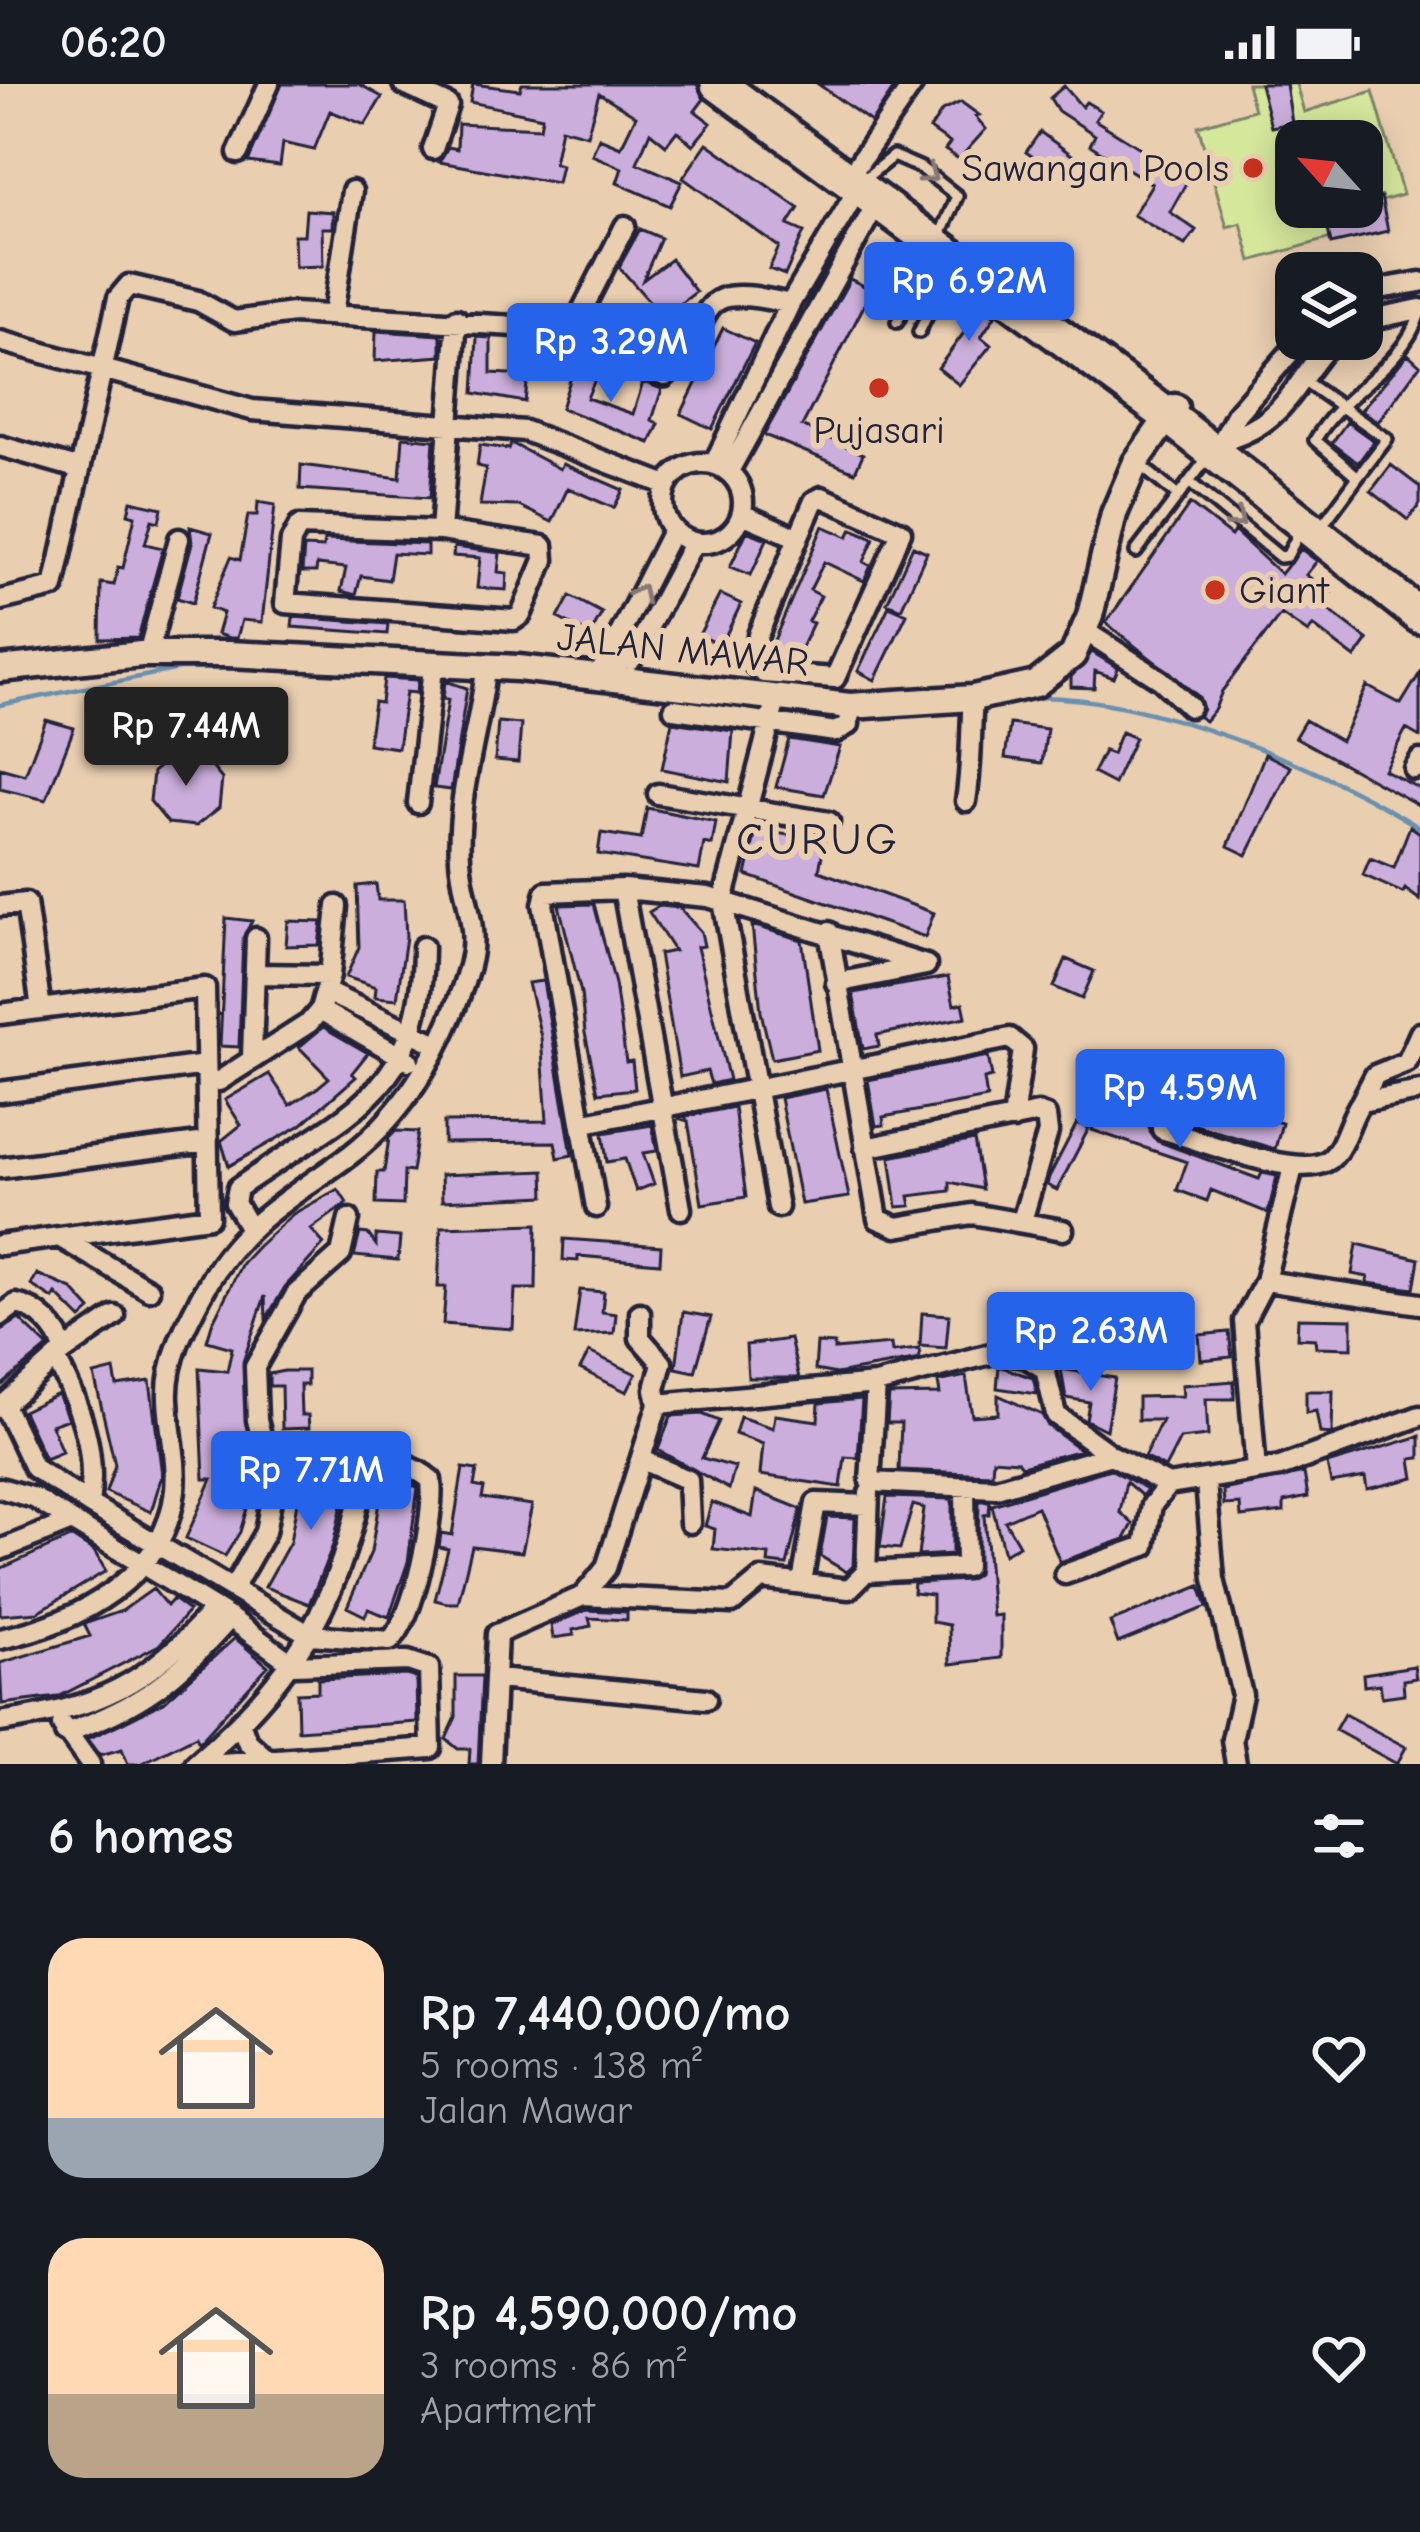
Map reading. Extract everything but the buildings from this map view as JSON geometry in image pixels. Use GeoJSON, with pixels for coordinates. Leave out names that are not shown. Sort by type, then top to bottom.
{"type":"FeatureCollection","features":[{"type":"Feature","properties":{"kind":"highway"},"geometry":{"type":"LineString","coordinates":[[718,84],[776,116],[868,184],[943,231],[1315,523],[1420,616]]}},
{"type":"Feature","properties":{"kind":"highway"},"geometry":{"type":"LineString","coordinates":[[750,84],[776,116]]}},
{"type":"Feature","properties":{"kind":"highway"},"geometry":{"type":"LineString","coordinates":[[868,184],[953,272],[1172,410]]}},
{"type":"Feature","properties":{"kind":"highway"},"geometry":{"type":"LineString","coordinates":[[1315,523],[1420,590]]}},
{"type":"Feature","properties":{"kind":"street"},"geometry":{"type":"LineString","coordinates":[[238,154],[269,84]]}},
{"type":"Feature","properties":{"kind":"street"},"geometry":{"type":"LineString","coordinates":[[403,84],[448,105],[433,148]]}},
{"type":"Feature","properties":{"kind":"street"},"geometry":{"type":"LineString","coordinates":[[721,468],[868,184],[913,84]]}},
{"type":"Feature","properties":{"kind":"street"},"geometry":{"type":"LineString","coordinates":[[721,468],[790,304],[868,184]]}},
{"type":"Feature","properties":{"kind":"street"},"geometry":{"type":"LineString","coordinates":[[333,314],[352,191]]}},
{"type":"Feature","properties":{"kind":"street"},"geometry":{"type":"LineString","coordinates":[[568,338],[626,226]]}},
{"type":"Feature","properties":{"kind":"street"},"geometry":{"type":"LineString","coordinates":[[1383,288],[1420,282]]}},
{"type":"Feature","properties":{"kind":"street"},"geometry":{"type":"LineString","coordinates":[[1,599],[54,587],[118,298],[129,285],[198,302],[234,321],[279,313],[333,314],[531,327],[665,376],[719,299],[742,292],[790,304]]}},
{"type":"Feature","properties":{"kind":"street"},"geometry":{"type":"LineString","coordinates":[[1383,317],[1420,311]]}},
{"type":"Feature","properties":{"kind":"street"},"geometry":{"type":"LineString","coordinates":[[441,531],[457,320]]}},
{"type":"Feature","properties":{"kind":"street"},"geometry":{"type":"LineString","coordinates":[[0,341],[252,410],[525,431],[667,485]]}},
{"type":"Feature","properties":{"kind":"street"},"geometry":{"type":"LineString","coordinates":[[1216,447],[1237,413],[1284,360]]}},
{"type":"Feature","properties":{"kind":"street"},"geometry":{"type":"LineString","coordinates":[[1216,447],[1254,432],[1279,414],[1318,360]]}},
{"type":"Feature","properties":{"kind":"street","name":"JALAN MAWAR"},"geometry":{"type":"LineString","coordinates":[[0,669],[148,654],[486,670],[604,667],[683,699],[774,709],[850,713],[973,701],[1050,676],[1073,655],[1085,631],[1110,525],[1136,463],[1172,410]]}},
{"type":"Feature","properties":{"kind":"street"},"geometry":{"type":"LineString","coordinates":[[0,447],[77,468]]}},
{"type":"Feature","properties":{"kind":"street"},"geometry":{"type":"LineString","coordinates":[[693,464],[721,468],[743,498],[742,514],[731,532],[714,542],[694,542],[673,529],[663,508],[667,485],[693,464]]}},
{"type":"Feature","properties":{"kind":"street"},"geometry":{"type":"LineString","coordinates":[[822,497],[901,532],[835,679],[763,673],[753,664],[758,635],[798,538],[814,501],[822,497]]}},
{"type":"Feature","properties":{"kind":"street"},"geometry":{"type":"LineString","coordinates":[[742,514],[798,538]]}},
{"type":"Feature","properties":{"kind":"street"},"geometry":{"type":"LineString","coordinates":[[299,526],[441,531],[543,546],[547,552],[519,617],[285,603],[291,541],[299,526]]}},
{"type":"Feature","properties":{"kind":"street"},"geometry":{"type":"LineString","coordinates":[[604,667],[673,529]]}},
{"type":"Feature","properties":{"kind":"street"},"geometry":{"type":"LineString","coordinates":[[148,654],[179,539]]}},
{"type":"Feature","properties":{"kind":"street"},"geometry":{"type":"LineString","coordinates":[[604,667],[631,660],[694,542]]}},
{"type":"Feature","properties":{"kind":"street"},"geometry":{"type":"LineString","coordinates":[[1085,631],[1161,680],[1190,707]]}},
{"type":"Feature","properties":{"kind":"street"},"geometry":{"type":"LineString","coordinates":[[418,803],[433,668]]}},
{"type":"Feature","properties":{"kind":"street"},"geometry":{"type":"LineString","coordinates":[[0,1639],[92,1607],[138,1567],[156,1543],[175,1493],[168,1399],[174,1359],[208,1282],[249,1228],[292,1191],[348,1164],[404,1103],[437,1044],[470,964],[474,938],[460,860],[486,670]]}},
{"type":"Feature","properties":{"kind":"street"},"geometry":{"type":"LineString","coordinates":[[966,801],[975,751],[970,735],[973,701]]}},
{"type":"Feature","properties":{"kind":"street"},"geometry":{"type":"LineString","coordinates":[[774,709],[722,901],[778,1207]]}},
{"type":"Feature","properties":{"kind":"street"},"geometry":{"type":"LineString","coordinates":[[658,794],[829,822]]}},
{"type":"Feature","properties":{"kind":"street"},"geometry":{"type":"LineString","coordinates":[[623,889],[681,1209]]}},
{"type":"Feature","properties":{"kind":"street"},"geometry":{"type":"LineString","coordinates":[[596,1207],[543,896],[552,890],[623,889],[722,901],[929,962],[836,983]]}},
{"type":"Feature","properties":{"kind":"street"},"geometry":{"type":"LineString","coordinates":[[0,906],[26,902],[41,1009]]}},
{"type":"Feature","properties":{"kind":"street"},"geometry":{"type":"LineString","coordinates":[[0,1092],[213,1073],[252,1057],[309,1023],[325,992],[337,906]]}},
{"type":"Feature","properties":{"kind":"street"},"geometry":{"type":"LineString","coordinates":[[830,932],[878,1219],[887,1225],[972,1214],[1063,1230]]}},
{"type":"Feature","properties":{"kind":"street"},"geometry":{"type":"LineString","coordinates":[[252,1057],[256,938]]}},
{"type":"Feature","properties":{"kind":"street"},"geometry":{"type":"LineString","coordinates":[[249,1228],[235,1203],[238,1188],[340,1125],[381,1089],[401,1057],[423,972],[423,946]]}},
{"type":"Feature","properties":{"kind":"street"},"geometry":{"type":"LineString","coordinates":[[254,974],[325,992],[437,1044]]}},
{"type":"Feature","properties":{"kind":"street"},"geometry":{"type":"LineString","coordinates":[[0,1014],[205,988],[213,1073],[207,1142],[208,1217],[0,1245]]}},
{"type":"Feature","properties":{"kind":"street"},"geometry":{"type":"LineString","coordinates":[[325,992],[401,1057],[423,1067]]}},
{"type":"Feature","properties":{"kind":"street"},"geometry":{"type":"LineString","coordinates":[[1170,1100],[1162,1129],[1293,1167],[1326,1163],[1375,1075],[1407,1062],[1420,1033]]}},
{"type":"Feature","properties":{"kind":"street"},"geometry":{"type":"LineString","coordinates":[[585,1123],[1018,1041],[1023,1049],[1013,1118]]}},
{"type":"Feature","properties":{"kind":"street"},"geometry":{"type":"LineString","coordinates":[[1361,1102],[1420,1091]]}},
{"type":"Feature","properties":{"kind":"street"},"geometry":{"type":"LineString","coordinates":[[865,1148],[1038,1113],[1050,1123],[1022,1221]]}},
{"type":"Feature","properties":{"kind":"street"},"geometry":{"type":"LineString","coordinates":[[0,1168],[207,1142]]}},
{"type":"Feature","properties":{"kind":"street"},"geometry":{"type":"LineString","coordinates":[[1256,1472],[1243,1335],[1265,1281],[1293,1167]]}},
{"type":"Feature","properties":{"kind":"street"},"geometry":{"type":"LineString","coordinates":[[235,1586],[266,1532],[274,1484],[254,1399],[260,1352],[296,1294],[341,1253],[349,1219]]}},
{"type":"Feature","properties":{"kind":"street"},"geometry":{"type":"LineString","coordinates":[[59,1237],[149,1290]]}},
{"type":"Feature","properties":{"kind":"street"},"geometry":{"type":"LineString","coordinates":[[1265,1281],[1420,1304]]}},
{"type":"Feature","properties":{"kind":"street"},"geometry":{"type":"LineString","coordinates":[[0,1316],[16,1304],[27,1306],[56,1333],[82,1413],[94,1472],[89,1504]]}},
{"type":"Feature","properties":{"kind":"street"},"geometry":{"type":"LineString","coordinates":[[491,1764],[502,1630],[583,1595],[606,1568],[644,1461],[662,1363],[640,1338],[640,1313]]}},
{"type":"Feature","properties":{"kind":"street"},"geometry":{"type":"LineString","coordinates":[[115,1316],[2,1407],[34,1468],[310,1635],[390,1641],[401,1627],[427,1531],[430,1480],[367,1456],[296,1454],[271,1460]]}},
{"type":"Feature","properties":{"kind":"street"},"geometry":{"type":"LineString","coordinates":[[658,1404],[876,1384],[987,1353],[1024,1356],[1045,1369],[1052,1410],[1111,1455],[1168,1485],[1256,1472],[1420,1416]]}},
{"type":"Feature","properties":{"kind":"street"},"geometry":{"type":"LineString","coordinates":[[866,1572],[876,1384]]}},
{"type":"Feature","properties":{"kind":"street"},"geometry":{"type":"LineString","coordinates":[[870,1482],[964,1489],[1018,1483],[1111,1455]]}},
{"type":"Feature","properties":{"kind":"street"},"geometry":{"type":"LineString","coordinates":[[194,1764],[241,1725],[294,1665],[346,1558],[367,1456]]}},
{"type":"Feature","properties":{"kind":"street"},"geometry":{"type":"LineString","coordinates":[[644,1461],[688,1480],[689,1523]]}},
{"type":"Feature","properties":{"kind":"street"},"geometry":{"type":"LineString","coordinates":[[34,1468],[8,1489],[222,1614],[294,1665],[421,1662],[431,1676],[431,1756],[208,1764]]}},
{"type":"Feature","properties":{"kind":"street"},"geometry":{"type":"LineString","coordinates":[[1206,1482],[1214,1579],[1242,1695],[1232,1739],[1236,1764]]}},
{"type":"Feature","properties":{"kind":"street"},"geometry":{"type":"LineString","coordinates":[[1065,1574],[1145,1546],[1151,1505],[1168,1485]]}},
{"type":"Feature","properties":{"kind":"street"},"geometry":{"type":"LineString","coordinates":[[583,1595],[732,1604],[761,1580],[849,1589],[866,1572],[966,1568],[964,1489]]}},
{"type":"Feature","properties":{"kind":"street"},"geometry":{"type":"LineString","coordinates":[[802,1582],[816,1503],[868,1504]]}},
{"type":"Feature","properties":{"kind":"street"},"geometry":{"type":"LineString","coordinates":[[0,1550],[67,1523]]}},
{"type":"Feature","properties":{"kind":"street"},"geometry":{"type":"LineString","coordinates":[[0,1722],[58,1714],[136,1682],[222,1614]]}},
{"type":"Feature","properties":{"kind":"street"},"geometry":{"type":"LineString","coordinates":[[65,1733],[139,1704],[190,1663],[222,1614]]}},
{"type":"Feature","properties":{"kind":"street"},"geometry":{"type":"LineString","coordinates":[[497,1679],[706,1700]]}},
{"type":"Feature","properties":{"kind":"street"},"geometry":{"type":"LineString","coordinates":[[58,1714],[65,1733],[90,1764]]}},
{"type":"Feature","properties":{"kind":"street"},"geometry":{"type":"LineString","coordinates":[[241,1725],[247,1741],[268,1760]]}},
{"type":"Feature","properties":{"kind":"lane"},"geometry":{"type":"LineString","coordinates":[[897,322],[922,270],[953,272],[919,332]]}},
{"type":"Feature","properties":{"kind":"lane"},"geometry":{"type":"LineString","coordinates":[[1358,476],[1316,444],[1339,405],[1396,359],[1420,311]]}},
{"type":"Feature","properties":{"kind":"lane"},"geometry":{"type":"LineString","coordinates":[[1189,482],[1280,557],[1287,556],[1387,440],[1303,380]]}},
{"type":"Feature","properties":{"kind":"lane"},"geometry":{"type":"LineString","coordinates":[[1136,552],[1216,447]]}},
{"type":"Feature","properties":{"kind":"lane"},"geometry":{"type":"LineString","coordinates":[[1136,463],[1178,496]]}},
{"type":"Feature","properties":{"kind":"green space","name":"Sawangan Pools"},"geometry":{"type":"Polygon","coordinates":[[[1247,84],[1296,84],[1304,112],[1373,91],[1381,120],[1275,120],[1275,228],[1366,228],[1251,261],[1241,223],[1227,227],[1198,126],[1254,110],[1247,84]]]}},
{"type":"Feature","properties":{"kind":"green space","name":"Sawangan Pools"},"geometry":{"type":"Polygon","coordinates":[[[1383,126],[1403,195],[1383,201],[1383,126]]]}},
{"type":"Feature","properties":{"kind":"waterway"},"geometry":{"type":"LineString","coordinates":[[0,705],[179,669],[279,668]]}},
{"type":"Feature","properties":{"kind":"waterway"},"geometry":{"type":"LineString","coordinates":[[1032,697],[1129,708],[1233,738],[1334,781],[1420,828]]}},
{"type":"Feature","properties":{"kind":"place","name":"Sawangan Pools"},"geometry":{"type":"Point","coordinates":[1253,168]}},
{"type":"Feature","properties":{"kind":"place","name":"Pujasari"},"geometry":{"type":"Point","coordinates":[879,388]}},
{"type":"Feature","properties":{"kind":"place","name":"Giant"},"geometry":{"type":"Point","coordinates":[1215,590]}},
{"type":"Feature","properties":{"kind":"district","name":"CURUG"},"geometry":{"type":"Point","coordinates":[818,839]}}]}
